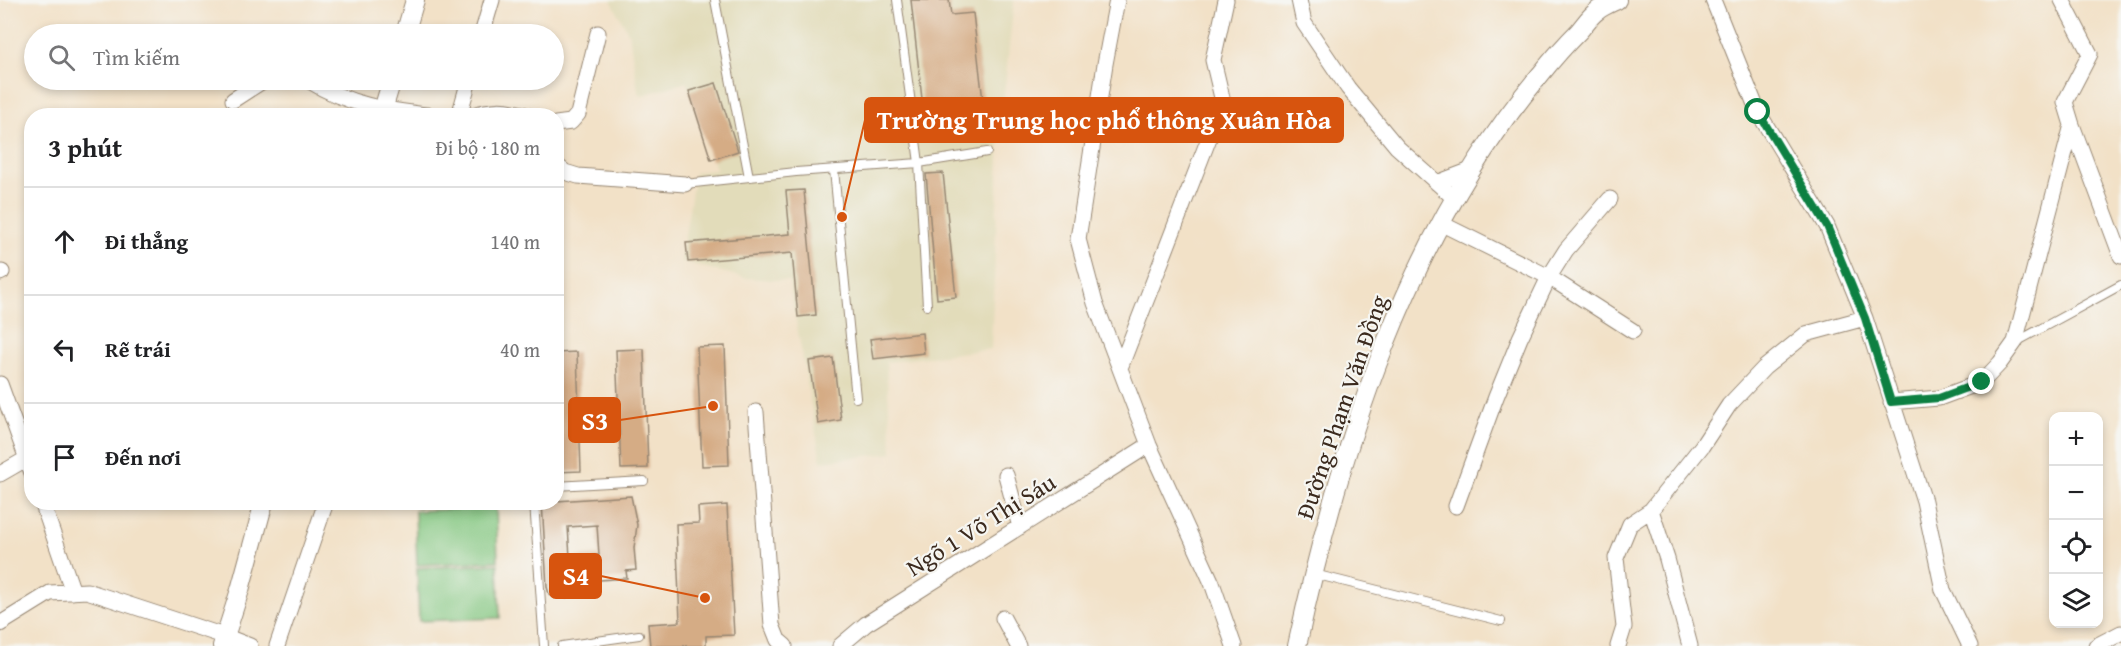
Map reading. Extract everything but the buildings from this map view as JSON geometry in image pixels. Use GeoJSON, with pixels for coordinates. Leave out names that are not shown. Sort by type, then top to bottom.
{"type":"FeatureCollection","features":[{"type":"Feature","properties":{"kind":"street"},"geometry":{"type":"LineString","coordinates":[[408,24],[415,0]]}},
{"type":"Feature","properties":{"kind":"street"},"geometry":{"type":"LineString","coordinates":[[485,24],[492,0]]}},
{"type":"Feature","properties":{"kind":"street"},"geometry":{"type":"LineString","coordinates":[[1117,0],[1078,239],[1095,303],[1149,445],[1212,583],[1234,646]]}},
{"type":"Feature","properties":{"kind":"street"},"geometry":{"type":"LineString","coordinates":[[1120,368],[1222,102],[1213,60],[1226,0]]}},
{"type":"Feature","properties":{"kind":"street"},"geometry":{"type":"LineString","coordinates":[[1299,0],[1304,23],[1348,88],[1397,147],[1454,198]]}},
{"type":"Feature","properties":{"kind":"street","name":"Đường Phạm Văn Đồng"},"geometry":{"type":"LineString","coordinates":[[1297,646],[1312,574],[1344,462],[1392,324],[1440,223],[1471,170],[1522,95],[1595,8],[1617,0]]}},
{"type":"Feature","properties":{"kind":"street"},"geometry":{"type":"LineString","coordinates":[[1713,0],[1758,112],[1827,226],[1865,318],[1924,501],[1943,590],[1970,646]]}},
{"type":"Feature","properties":{"kind":"street"},"geometry":{"type":"LineString","coordinates":[[2062,0],[2090,54],[2065,102],[2121,256]]}},
{"type":"Feature","properties":{"kind":"street"},"geometry":{"type":"LineString","coordinates":[[564,123],[571,122],[578,114],[598,33]]}},
{"type":"Feature","properties":{"kind":"street"},"geometry":{"type":"LineString","coordinates":[[233,100],[248,90]]}},
{"type":"Feature","properties":{"kind":"street"},"geometry":{"type":"LineString","coordinates":[[326,90],[341,98],[370,108]]}},
{"type":"Feature","properties":{"kind":"street"},"geometry":{"type":"LineString","coordinates":[[383,108],[389,90]]}},
{"type":"Feature","properties":{"kind":"street"},"geometry":{"type":"LineString","coordinates":[[461,108],[466,90]]}},
{"type":"Feature","properties":{"kind":"street"},"geometry":{"type":"LineString","coordinates":[[1891,402],[1939,398],[1982,382],[2015,342],[2072,125]]}},
{"type":"Feature","properties":{"kind":"street"},"geometry":{"type":"LineString","coordinates":[[1437,183],[1471,170]]}},
{"type":"Feature","properties":{"kind":"street"},"geometry":{"type":"LineString","coordinates":[[564,171],[578,176],[685,184]]}},
{"type":"Feature","properties":{"kind":"street"},"geometry":{"type":"LineString","coordinates":[[1456,506],[1496,397],[1520,338],[1549,277],[1566,250],[1611,199]]}},
{"type":"Feature","properties":{"kind":"street"},"geometry":{"type":"LineString","coordinates":[[1440,223],[1549,277],[1633,331]]}},
{"type":"Feature","properties":{"kind":"street"},"geometry":{"type":"LineString","coordinates":[[1618,646],[1624,627],[1616,558],[1630,524],[1651,510],[1702,446],[1729,405],[1764,368],[1806,334],[1865,318]]}},
{"type":"Feature","properties":{"kind":"street"},"geometry":{"type":"LineString","coordinates":[[0,384],[24,453]]}},
{"type":"Feature","properties":{"kind":"street"},"geometry":{"type":"LineString","coordinates":[[756,412],[772,625],[778,640],[785,646]]}},
{"type":"Feature","properties":{"kind":"street","name":"Ngõ 1 Võ Thị Sáu"},"geometry":{"type":"LineString","coordinates":[[840,646],[866,624],[1149,445]]}},
{"type":"Feature","properties":{"kind":"street"},"geometry":{"type":"LineString","coordinates":[[0,474],[24,460]]}},
{"type":"Feature","properties":{"kind":"street"},"geometry":{"type":"LineString","coordinates":[[1006,475],[1020,526]]}},
{"type":"Feature","properties":{"kind":"street"},"geometry":{"type":"LineString","coordinates":[[45,510],[73,592]]}},
{"type":"Feature","properties":{"kind":"street"},"geometry":{"type":"LineString","coordinates":[[223,641],[240,590],[262,510]]}},
{"type":"Feature","properties":{"kind":"street"},"geometry":{"type":"LineString","coordinates":[[277,646],[323,510]]}},
{"type":"Feature","properties":{"kind":"street"},"geometry":{"type":"LineString","coordinates":[[1651,510],[1667,558],[1690,646]]}},
{"type":"Feature","properties":{"kind":"street"},"geometry":{"type":"LineString","coordinates":[[0,624],[50,593],[87,591],[223,641],[250,646]]}},
{"type":"Feature","properties":{"kind":"street"},"geometry":{"type":"LineString","coordinates":[[1003,618],[1018,646]]}},
{"type":"Feature","properties":{"kind":"street"},"geometry":{"type":"LineString","coordinates":[[2096,646],[2121,633]]}},
{"type":"Feature","properties":{"kind":"lane"},"geometry":{"type":"LineString","coordinates":[[715,0],[749,177]]}},
{"type":"Feature","properties":{"kind":"lane"},"geometry":{"type":"LineString","coordinates":[[897,0],[919,163],[927,306]]}},
{"type":"Feature","properties":{"kind":"lane"},"geometry":{"type":"LineString","coordinates":[[685,184],[919,163],[987,152]]}},
{"type":"Feature","properties":{"kind":"lane"},"geometry":{"type":"LineString","coordinates":[[834,170],[855,398]]}},
{"type":"Feature","properties":{"kind":"lane"},"geometry":{"type":"LineString","coordinates":[[2015,342],[2121,285]]}},
{"type":"Feature","properties":{"kind":"lane"},"geometry":{"type":"LineString","coordinates":[[564,486],[644,481]]}},
{"type":"Feature","properties":{"kind":"lane"},"geometry":{"type":"LineString","coordinates":[[535,510],[544,646]]}},
{"type":"Feature","properties":{"kind":"lane"},"geometry":{"type":"LineString","coordinates":[[1312,574],[1501,621]]}},
{"type":"Feature","properties":{"kind":"lane"},"geometry":{"type":"LineString","coordinates":[[562,646],[639,635]]}},
{"type":"Feature","properties":{"kind":"shaded area"},"geometry":{"type":"Polygon","coordinates":[[[611,0],[1014,0],[1000,133],[991,349],[886,362],[892,453],[821,461],[789,281],[745,278],[681,261],[695,172],[716,170],[687,82],[639,96],[629,34],[611,0]]]}},
{"type":"Feature","properties":{"kind":"green space"},"geometry":{"type":"Polygon","coordinates":[[[496,510],[498,561],[417,565],[415,511],[496,510]]]}},
{"type":"Feature","properties":{"kind":"green space"},"geometry":{"type":"Polygon","coordinates":[[[498,564],[500,618],[419,621],[417,568],[498,564]]]}},
{"type":"Feature","properties":{"kind":"place","name":"Trường Trung học phổ thông Xuân Hòa"},"geometry":{"type":"Point","coordinates":[842,217]}},
{"type":"Feature","properties":{"kind":"place","name":"S3"},"geometry":{"type":"Point","coordinates":[713,406]}},
{"type":"Feature","properties":{"kind":"place","name":"S4"},"geometry":{"type":"Point","coordinates":[705,598]}},
{"type":"Feature","properties":{"kind":"route"},"geometry":{"type":"LineString","coordinates":[[1758,112],[1827,226],[1865,318],[1891,402],[1939,398],[1982,382]]}}]}
